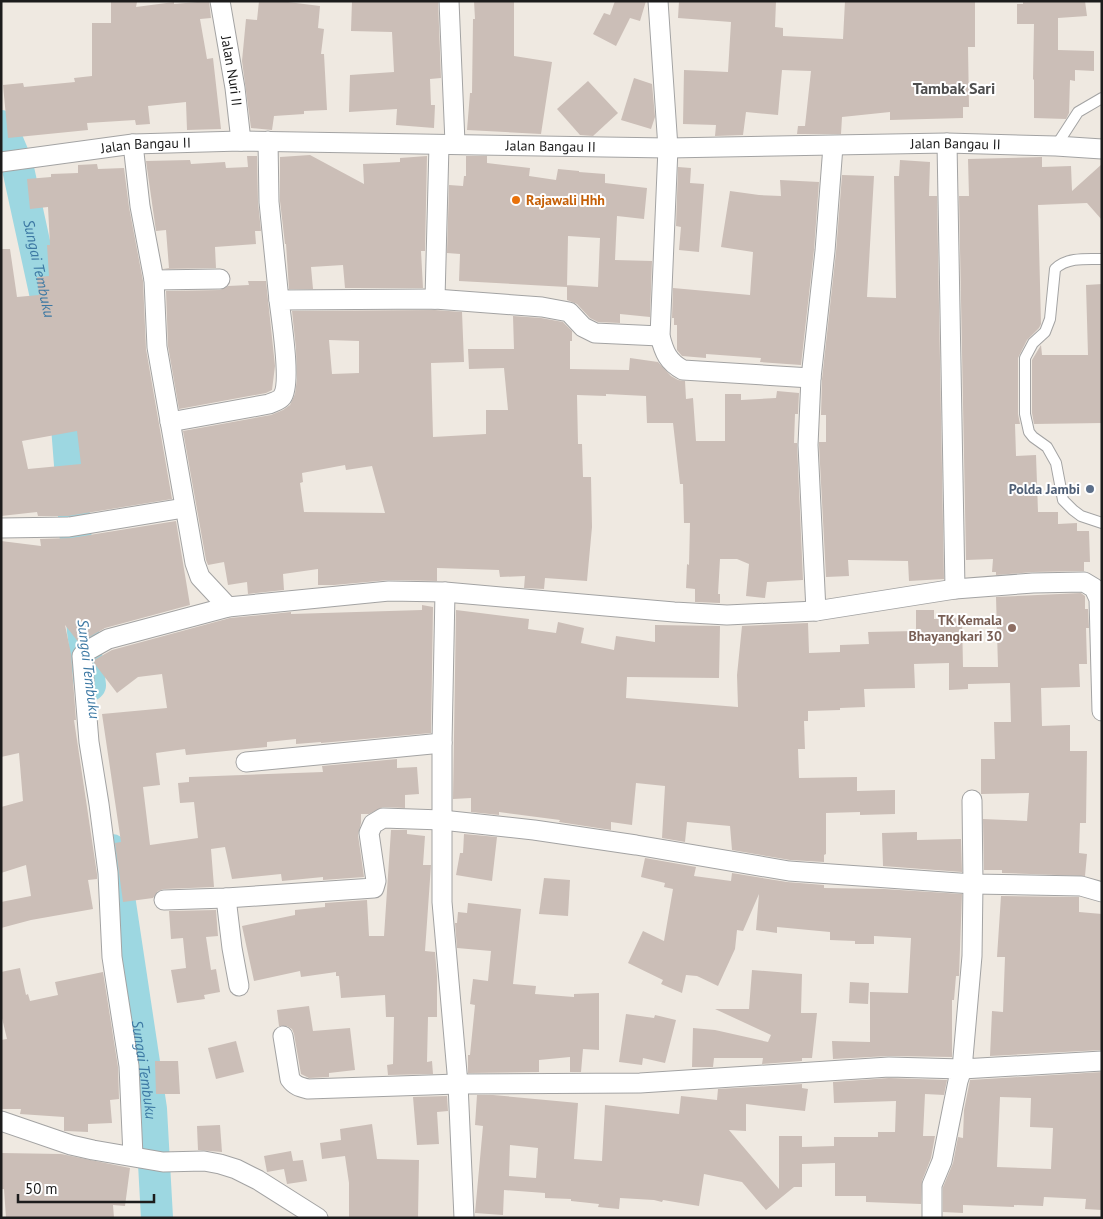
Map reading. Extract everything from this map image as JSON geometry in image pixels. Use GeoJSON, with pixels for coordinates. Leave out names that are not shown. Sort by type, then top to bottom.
{"type":"FeatureCollection","features":[{"type":"Feature","properties":{"kind":"street","name":"Jalan Nuri II"},"geometry":{"type":"LineString","coordinates":[[220,1],[235,88],[241,141]]}},
{"type":"Feature","properties":{"kind":"street"},"geometry":{"type":"LineString","coordinates":[[435,299],[447,144],[449,1]]}},
{"type":"Feature","properties":{"kind":"street"},"geometry":{"type":"LineString","coordinates":[[658,1],[668,148],[660,336],[663,350],[674,365],[683,370],[811,378]]}},
{"type":"Feature","properties":{"kind":"street","name":"Jalan Bangau II"},"geometry":{"type":"LineString","coordinates":[[12,161],[133,144],[241,141],[668,148],[947,143],[1102,148]]}},
{"type":"Feature","properties":{"kind":"street"},"geometry":{"type":"LineString","coordinates":[[170,422],[268,404],[278,401],[287,388],[269,202],[268,141]]}},
{"type":"Feature","properties":{"kind":"street"},"geometry":{"type":"LineString","coordinates":[[947,143],[955,589]]}},
{"type":"Feature","properties":{"kind":"street"},"geometry":{"type":"LineString","coordinates":[[133,144],[140,206],[154,280],[157,347],[195,563],[200,577],[228,607]]}},
{"type":"Feature","properties":{"kind":"street"},"geometry":{"type":"LineString","coordinates":[[816,611],[808,445],[811,378],[825,251],[833,146]]}},
{"type":"Feature","properties":{"kind":"street"},"geometry":{"type":"LineString","coordinates":[[154,280],[220,279]]}},
{"type":"Feature","properties":{"kind":"street"},"geometry":{"type":"LineString","coordinates":[[279,300],[435,299],[565,310],[574,316],[583,327],[595,332],[660,336]]}},
{"type":"Feature","properties":{"kind":"street"},"geometry":{"type":"LineString","coordinates":[[1,528],[73,526],[184,508]]}},
{"type":"Feature","properties":{"kind":"street"},"geometry":{"type":"LineString","coordinates":[[136,1156],[129,1066],[112,957],[108,873],[86,714],[82,656],[93,647],[108,639],[228,607],[389,591],[445,592],[683,613],[727,615],[816,611],[955,589],[1032,583],[1084,582],[1094,588],[1099,600],[1102,711]]}},
{"type":"Feature","properties":{"kind":"street"},"geometry":{"type":"LineString","coordinates":[[445,592],[442,743],[442,902],[458,1084],[464,1218]]}},
{"type":"Feature","properties":{"kind":"street"},"geometry":{"type":"LineString","coordinates":[[246,762],[442,743]]}},
{"type":"Feature","properties":{"kind":"street"},"geometry":{"type":"LineString","coordinates":[[932,1218],[932,1185],[942,1161],[962,1068],[972,956],[972,800]]}},
{"type":"Feature","properties":{"kind":"street"},"geometry":{"type":"LineString","coordinates":[[164,900],[226,898],[374,888],[376,881],[369,833],[373,824],[384,818],[442,820],[543,831],[789,871],[973,884],[1081,886],[1102,892]]}},
{"type":"Feature","properties":{"kind":"street"},"geometry":{"type":"LineString","coordinates":[[226,898],[239,986]]}},
{"type":"Feature","properties":{"kind":"street"},"geometry":{"type":"LineString","coordinates":[[283,1036],[290,1079],[293,1084],[308,1089],[458,1084],[640,1083],[889,1067],[962,1068],[1102,1061]]}},
{"type":"Feature","properties":{"kind":"street"},"geometry":{"type":"LineString","coordinates":[[1,1121],[72,1145],[93,1150],[163,1162],[204,1161],[236,1169],[258,1180],[318,1218]]}},
{"type":"Feature","properties":{"kind":"lane"},"geometry":{"type":"LineString","coordinates":[[1056,146],[1078,112],[1099,98],[1102,98]]}},
{"type":"Feature","properties":{"kind":"lane"},"geometry":{"type":"LineString","coordinates":[[1102,260],[1085,259],[1066,262],[1055,269],[1050,319],[1045,332],[1033,343],[1025,358],[1025,414],[1029,432],[1047,448],[1056,463],[1063,500],[1082,516],[1102,523]]}},
{"type":"Feature","properties":{"kind":"building"},"geometry":{"type":"Polygon","coordinates":[[[111,1],[137,2],[136,7],[174,2],[174,4],[209,1],[211,18],[200,19],[207,59],[213,58],[221,129],[187,130],[186,102],[148,106],[150,124],[136,125],[135,120],[87,123],[88,130],[8,138],[3,85],[23,83],[24,87],[75,82],[74,78],[92,76],[92,23],[111,23],[111,1]]]}},
{"type":"Feature","properties":{"kind":"building"},"geometry":{"type":"Polygon","coordinates":[[[259,1],[280,1],[320,6],[318,28],[324,29],[321,54],[324,54],[327,110],[304,111],[304,114],[274,116],[272,130],[251,128],[242,61],[246,19],[257,20],[259,1]]]}},
{"type":"Feature","properties":{"kind":"building"},"geometry":{"type":"Polygon","coordinates":[[[352,1],[438,1],[441,78],[430,79],[431,105],[435,105],[434,128],[396,125],[397,109],[349,112],[350,75],[394,72],[392,32],[351,31],[352,1]]]}},
{"type":"Feature","properties":{"kind":"building"},"geometry":{"type":"Polygon","coordinates":[[[474,1],[514,1],[514,56],[552,62],[541,134],[467,130],[470,93],[472,93],[474,1]]]}},
{"type":"Feature","properties":{"kind":"building"},"geometry":{"type":"Polygon","coordinates":[[[615,1],[646,1],[640,21],[630,18],[616,46],[593,34],[604,13],[610,15],[615,1]]]}},
{"type":"Feature","properties":{"kind":"building"},"geometry":{"type":"Polygon","coordinates":[[[679,1],[776,1],[775,27],[783,28],[783,36],[843,39],[845,1],[975,1],[975,47],[968,47],[969,107],[963,107],[963,118],[890,120],[890,112],[842,117],[841,134],[797,134],[798,126],[805,126],[811,71],[782,70],[778,115],[746,112],[743,135],[715,136],[716,125],[683,124],[684,70],[728,72],[731,22],[678,18],[679,1]]]}},
{"type":"Feature","properties":{"kind":"building"},"geometry":{"type":"Polygon","coordinates":[[[1023,1],[1085,1],[1087,16],[1058,18],[1058,50],[1094,51],[1094,71],[1075,70],[1075,81],[1070,80],[1069,113],[1066,119],[1034,118],[1034,24],[1017,24],[1017,4],[1023,4],[1023,1]]]}},
{"type":"Feature","properties":{"kind":"building"},"geometry":{"type":"Polygon","coordinates":[[[634,78],[652,84],[655,117],[651,129],[621,120],[634,78]]]}},
{"type":"Feature","properties":{"kind":"building"},"geometry":{"type":"Polygon","coordinates":[[[588,81],[618,113],[593,136],[580,135],[557,109],[588,81]]]}},
{"type":"Feature","properties":{"kind":"building"},"geometry":{"type":"Polygon","coordinates":[[[310,155],[364,184],[363,164],[400,162],[400,158],[427,156],[425,251],[421,251],[423,288],[345,288],[343,265],[311,267],[313,289],[289,289],[286,244],[280,201],[280,157],[310,155]]]}},
{"type":"Feature","properties":{"kind":"building"},"geometry":{"type":"Polygon","coordinates":[[[247,156],[257,156],[261,231],[255,231],[256,244],[215,247],[216,268],[163,269],[169,268],[166,230],[156,231],[146,161],[190,160],[191,164],[225,162],[226,168],[248,167],[247,156]]]}},
{"type":"Feature","properties":{"kind":"building"},"geometry":{"type":"Polygon","coordinates":[[[466,156],[487,156],[487,163],[530,168],[529,176],[556,180],[558,169],[579,171],[605,174],[605,183],[647,188],[644,219],[617,216],[615,260],[652,261],[650,317],[620,314],[620,323],[598,322],[590,318],[577,304],[567,300],[567,287],[459,281],[460,254],[447,253],[449,185],[463,186],[464,176],[466,176],[466,156]],[[568,236],[567,285],[598,287],[600,238],[568,236]]]}},
{"type":"Feature","properties":{"kind":"building"},"geometry":{"type":"Polygon","coordinates":[[[1042,157],[1042,167],[1071,166],[1072,191],[1102,164],[1102,220],[1087,203],[1038,205],[1041,324],[1027,340],[1018,358],[1018,414],[1020,424],[1015,424],[1016,456],[1036,455],[1038,512],[1058,512],[1058,524],[1077,523],[1077,531],[1089,531],[1090,562],[1084,562],[1084,571],[996,575],[996,572],[992,572],[993,559],[966,560],[959,196],[969,196],[968,159],[1042,157]]]}},
{"type":"Feature","properties":{"kind":"building"},"geometry":{"type":"Polygon","coordinates":[[[900,160],[930,162],[929,196],[937,196],[944,579],[909,581],[908,561],[848,560],[849,576],[826,577],[819,442],[826,442],[826,415],[821,415],[822,379],[836,252],[842,175],[874,176],[867,297],[896,298],[894,176],[899,176],[900,160]]]}},
{"type":"Feature","properties":{"kind":"building"},"geometry":{"type":"Polygon","coordinates":[[[97,164],[98,169],[124,168],[129,207],[143,281],[146,349],[172,499],[68,516],[38,516],[37,512],[1,516],[1,249],[10,249],[17,297],[39,295],[37,277],[49,276],[47,245],[50,245],[48,207],[30,209],[27,179],[51,177],[51,174],[78,173],[78,165],[97,164]],[[77,431],[22,441],[28,469],[81,464],[77,431]]]}},
{"type":"Feature","properties":{"kind":"building"},"geometry":{"type":"Polygon","coordinates":[[[678,167],[691,168],[690,183],[704,184],[699,252],[679,250],[681,227],[676,226],[678,167]]]}},
{"type":"Feature","properties":{"kind":"building"},"geometry":{"type":"Polygon","coordinates":[[[780,180],[819,182],[814,250],[801,365],[760,362],[761,358],[706,354],[706,358],[682,356],[677,350],[677,325],[674,325],[674,318],[672,318],[673,288],[750,295],[753,252],[721,247],[730,191],[781,196],[780,180]]]}},
{"type":"Feature","properties":{"kind":"building"},"geometry":{"type":"Polygon","coordinates":[[[248,281],[266,281],[275,366],[272,390],[266,393],[179,409],[168,346],[166,291],[220,290],[228,286],[249,285],[248,281]]]}},
{"type":"Feature","properties":{"kind":"building"},"geometry":{"type":"Polygon","coordinates":[[[1102,284],[1102,423],[1034,424],[1032,413],[1032,360],[1041,345],[1042,355],[1088,355],[1086,285],[1102,284]]]}},
{"type":"Feature","properties":{"kind":"building"},"geometry":{"type":"Polygon","coordinates":[[[435,310],[462,312],[464,362],[431,363],[433,437],[486,434],[486,410],[508,410],[504,368],[469,369],[468,349],[514,349],[513,316],[563,322],[572,331],[570,369],[629,370],[630,358],[658,362],[671,376],[685,381],[686,399],[693,398],[696,441],[725,441],[725,394],[741,394],[741,400],[776,398],[777,391],[799,393],[798,414],[795,414],[794,443],[797,443],[803,580],[767,582],[765,598],[746,596],[749,564],[737,559],[720,559],[718,594],[720,594],[720,603],[695,602],[695,589],[686,588],[687,564],[689,565],[690,523],[684,523],[683,484],[680,484],[673,423],[647,423],[646,396],[606,394],[606,396],[577,395],[578,444],[582,444],[583,477],[591,477],[592,527],[587,581],[545,578],[544,589],[524,588],[525,576],[500,577],[499,570],[437,568],[437,581],[389,580],[318,585],[318,569],[283,574],[284,590],[248,594],[247,582],[228,585],[224,562],[208,565],[206,560],[183,431],[271,415],[290,405],[295,394],[297,379],[292,311],[435,310]],[[329,340],[332,374],[359,373],[359,341],[329,340]],[[345,465],[302,473],[303,482],[300,483],[304,512],[385,513],[372,466],[346,470],[345,465]]]}},
{"type":"Feature","properties":{"kind":"building"},"geometry":{"type":"Polygon","coordinates":[[[176,521],[190,605],[105,628],[79,643],[65,625],[71,654],[76,720],[74,720],[97,874],[97,879],[88,880],[93,909],[31,920],[1,928],[1,902],[31,896],[26,865],[1,873],[1,807],[23,801],[19,753],[1,757],[1,541],[41,546],[40,539],[71,538],[176,521]]]}},
{"type":"Feature","properties":{"kind":"building"},"geometry":{"type":"Polygon","coordinates":[[[1081,593],[1085,596],[1085,609],[1088,609],[1089,628],[1086,628],[1087,664],[1079,664],[1080,687],[1041,688],[1042,726],[1070,725],[1070,751],[1087,751],[1086,823],[1080,823],[1079,853],[1087,854],[1085,876],[1002,873],[1002,870],[984,870],[983,819],[1027,821],[1029,793],[981,794],[981,759],[995,759],[994,722],[1011,722],[1010,683],[968,684],[968,689],[949,690],[949,663],[914,664],[915,688],[864,689],[865,707],[808,711],[808,721],[804,721],[805,749],[798,749],[799,778],[857,777],[857,791],[895,790],[895,814],[860,815],[860,812],[826,813],[826,854],[824,855],[824,862],[790,860],[732,850],[730,826],[687,822],[685,842],[662,838],[665,786],[636,783],[632,825],[611,822],[611,830],[559,822],[560,820],[499,812],[499,815],[471,812],[471,798],[453,799],[456,610],[529,619],[528,629],[556,633],[558,622],[584,628],[581,643],[614,650],[616,636],[655,642],[655,625],[720,626],[719,678],[627,677],[626,698],[738,707],[737,675],[742,626],[808,623],[809,653],[840,652],[840,645],[869,644],[868,632],[916,631],[916,610],[934,610],[934,619],[962,618],[963,667],[998,667],[996,597],[1081,593]]]}},
{"type":"Feature","properties":{"kind":"building"},"geometry":{"type":"Polygon","coordinates":[[[422,605],[433,607],[431,733],[321,743],[296,744],[296,739],[267,742],[267,747],[186,755],[185,749],[156,753],[160,785],[143,787],[150,845],[198,838],[194,802],[180,803],[178,783],[189,782],[189,777],[323,772],[322,766],[397,759],[397,768],[417,767],[419,794],[405,795],[405,808],[383,807],[369,814],[361,814],[358,835],[364,877],[323,880],[323,877],[282,881],[281,874],[232,879],[225,847],[211,849],[214,887],[164,889],[158,891],[153,898],[123,902],[115,843],[121,842],[102,714],[167,708],[162,674],[138,677],[117,693],[94,663],[94,660],[112,650],[230,618],[291,612],[291,614],[422,610],[422,605]]]}},
{"type":"Feature","properties":{"kind":"building"},"geometry":{"type":"Polygon","coordinates":[[[391,830],[407,830],[407,834],[425,836],[423,865],[431,865],[425,951],[435,952],[437,976],[437,1017],[428,1017],[427,1062],[432,1061],[433,1074],[388,1075],[387,1065],[393,1064],[394,1017],[386,1017],[385,995],[341,998],[339,976],[336,976],[336,972],[301,977],[300,971],[254,981],[242,926],[295,915],[295,910],[325,907],[325,903],[367,900],[369,936],[384,936],[391,830]]]}},
{"type":"Feature","properties":{"kind":"building"},"geometry":{"type":"Polygon","coordinates":[[[917,832],[917,840],[961,839],[962,872],[883,866],[882,833],[917,832]]]}},
{"type":"Feature","properties":{"kind":"building"},"geometry":{"type":"Polygon","coordinates":[[[464,834],[497,837],[492,881],[456,875],[460,853],[463,853],[464,834]]]}},
{"type":"Feature","properties":{"kind":"building"},"geometry":{"type":"Polygon","coordinates":[[[645,858],[696,867],[694,876],[731,881],[732,873],[787,882],[824,885],[824,888],[884,889],[962,894],[959,976],[956,976],[954,1000],[952,1000],[952,1057],[889,1056],[833,1059],[832,1041],[870,1042],[870,992],[908,993],[911,938],[874,936],[874,944],[855,944],[855,941],[830,940],[830,932],[777,927],[777,933],[756,930],[759,894],[743,931],[737,930],[735,949],[718,986],[697,976],[686,975],[682,993],[661,984],[663,980],[628,963],[643,931],[664,941],[673,889],[664,887],[665,883],[641,877],[645,858]]]}},
{"type":"Feature","properties":{"kind":"building"},"geometry":{"type":"Polygon","coordinates":[[[544,878],[570,880],[568,916],[539,914],[544,878]]]}},
{"type":"Feature","properties":{"kind":"building"},"geometry":{"type":"Polygon","coordinates":[[[1001,896],[1079,897],[1079,912],[1102,914],[1102,1050],[990,1056],[992,1011],[1003,1012],[1005,957],[997,957],[1001,896]]]}},
{"type":"Feature","properties":{"kind":"building"},"geometry":{"type":"Polygon","coordinates":[[[468,903],[521,909],[513,984],[536,986],[535,994],[574,997],[574,994],[599,993],[599,1050],[583,1049],[581,1072],[570,1072],[570,1057],[539,1060],[539,1072],[468,1073],[468,1055],[470,1055],[475,1005],[470,1004],[473,979],[488,981],[491,951],[457,948],[455,923],[457,923],[458,912],[467,913],[468,903]]]}},
{"type":"Feature","properties":{"kind":"building"},"geometry":{"type":"Polygon","coordinates":[[[216,910],[218,936],[206,937],[211,970],[216,969],[220,992],[204,995],[205,999],[177,1003],[171,970],[186,968],[183,938],[171,939],[169,911],[216,910]]]}},
{"type":"Feature","properties":{"kind":"building"},"geometry":{"type":"Polygon","coordinates":[[[20,968],[26,995],[28,994],[30,1001],[58,995],[55,982],[103,972],[118,1067],[119,1099],[110,1100],[112,1123],[88,1124],[88,1132],[64,1131],[64,1117],[20,1114],[21,1109],[1,1109],[1,1040],[7,1039],[1,1014],[1,972],[20,968]]]}},
{"type":"Feature","properties":{"kind":"building"},"geometry":{"type":"Polygon","coordinates":[[[752,970],[802,974],[801,1013],[817,1013],[812,1058],[802,1058],[802,1061],[762,1064],[763,1058],[714,1058],[713,1067],[692,1067],[693,1028],[715,1030],[768,1042],[771,1035],[715,1009],[749,1009],[752,970]]]}},
{"type":"Feature","properties":{"kind":"building"},"geometry":{"type":"Polygon","coordinates":[[[850,982],[869,983],[868,1004],[849,1003],[850,982]]]}},
{"type":"Feature","properties":{"kind":"building"},"geometry":{"type":"Polygon","coordinates":[[[309,1006],[313,1031],[350,1028],[355,1070],[329,1073],[329,1077],[309,1078],[301,1074],[294,1034],[292,1029],[287,1026],[279,1026],[277,1010],[309,1006]]]}},
{"type":"Feature","properties":{"kind":"building"},"geometry":{"type":"Polygon","coordinates":[[[626,1014],[654,1018],[655,1015],[676,1020],[665,1063],[643,1058],[642,1065],[619,1062],[626,1014]]]}},
{"type":"Feature","properties":{"kind":"building"},"geometry":{"type":"Polygon","coordinates":[[[236,1041],[244,1072],[216,1079],[208,1048],[236,1041]]]}},
{"type":"Feature","properties":{"kind":"building"},"geometry":{"type":"Polygon","coordinates":[[[155,1061],[178,1061],[180,1094],[156,1094],[155,1061]]]}},
{"type":"Feature","properties":{"kind":"building"},"geometry":{"type":"Polygon","coordinates":[[[1102,1072],[1102,1210],[1085,1209],[1086,1199],[1044,1197],[1043,1206],[963,1205],[963,1213],[943,1212],[943,1187],[953,1163],[958,1137],[963,1138],[964,1110],[970,1080],[1102,1072]],[[1000,1097],[997,1167],[1051,1169],[1053,1128],[1030,1127],[1031,1098],[1000,1097]]]}},
{"type":"Feature","properties":{"kind":"building"},"geometry":{"type":"Polygon","coordinates":[[[889,1078],[947,1080],[944,1095],[925,1094],[923,1136],[935,1136],[931,1158],[922,1181],[921,1204],[866,1202],[866,1196],[835,1196],[835,1163],[802,1164],[802,1187],[794,1187],[766,1210],[742,1182],[704,1174],[699,1206],[663,1200],[662,1202],[620,1198],[619,1209],[598,1207],[599,1204],[571,1201],[571,1199],[545,1198],[545,1193],[504,1190],[503,1215],[475,1213],[483,1126],[475,1125],[477,1095],[578,1103],[574,1159],[602,1161],[605,1105],[679,1114],[681,1096],[717,1100],[718,1089],[802,1084],[802,1088],[808,1089],[805,1111],[746,1104],[746,1131],[729,1130],[779,1189],[779,1136],[802,1136],[802,1147],[834,1146],[834,1137],[878,1137],[878,1132],[895,1132],[896,1101],[834,1103],[833,1082],[889,1078]],[[510,1145],[509,1176],[536,1178],[538,1148],[510,1145]]]}},
{"type":"Feature","properties":{"kind":"building"},"geometry":{"type":"Polygon","coordinates":[[[447,1096],[448,1111],[437,1112],[439,1144],[417,1145],[413,1097],[447,1096]]]}},
{"type":"Feature","properties":{"kind":"building"},"geometry":{"type":"Polygon","coordinates":[[[372,1124],[377,1159],[419,1160],[418,1218],[349,1218],[349,1183],[345,1156],[322,1159],[320,1143],[341,1140],[340,1129],[372,1124]]]}},
{"type":"Feature","properties":{"kind":"building"},"geometry":{"type":"Polygon","coordinates":[[[220,1125],[222,1152],[198,1150],[197,1126],[220,1125]]]}},
{"type":"Feature","properties":{"kind":"building"},"geometry":{"type":"Polygon","coordinates":[[[291,1151],[293,1161],[303,1160],[307,1181],[287,1184],[284,1169],[267,1172],[264,1156],[291,1151]]]}},
{"type":"Feature","properties":{"kind":"building"},"geometry":{"type":"Polygon","coordinates":[[[2,1153],[61,1154],[130,1168],[125,1206],[113,1205],[114,1218],[6,1218],[4,1189],[1,1189],[2,1153]]]}},
{"type":"Feature","properties":{"kind":"waterway","name":"Sungai Tembuku"},"geometry":{"type":"LineString","coordinates":[[1,126],[17,164],[51,320]]}},
{"type":"Feature","properties":{"kind":"waterway","name":"Sungai Tembuku"},"geometry":{"type":"LineString","coordinates":[[64,388],[83,631],[90,685]]}},
{"type":"Feature","properties":{"kind":"waterway","name":"Sungai Tembuku"},"geometry":{"type":"LineString","coordinates":[[112,850],[151,1109],[157,1218]]}},
{"type":"Feature","properties":{"kind":"place","name":"Rajawali Hhh"},"geometry":{"type":"Point","coordinates":[516,200]}},
{"type":"Feature","properties":{"kind":"place","name":"Polda Jambi"},"geometry":{"type":"Point","coordinates":[1090,489]}},
{"type":"Feature","properties":{"kind":"place","name":"TK Kemala Bhayangkari 30"},"geometry":{"type":"Point","coordinates":[1012,628]}},
{"type":"Feature","properties":{"kind":"district","name":"Tambak Sari"},"geometry":{"type":"Point","coordinates":[954,88]}}]}
